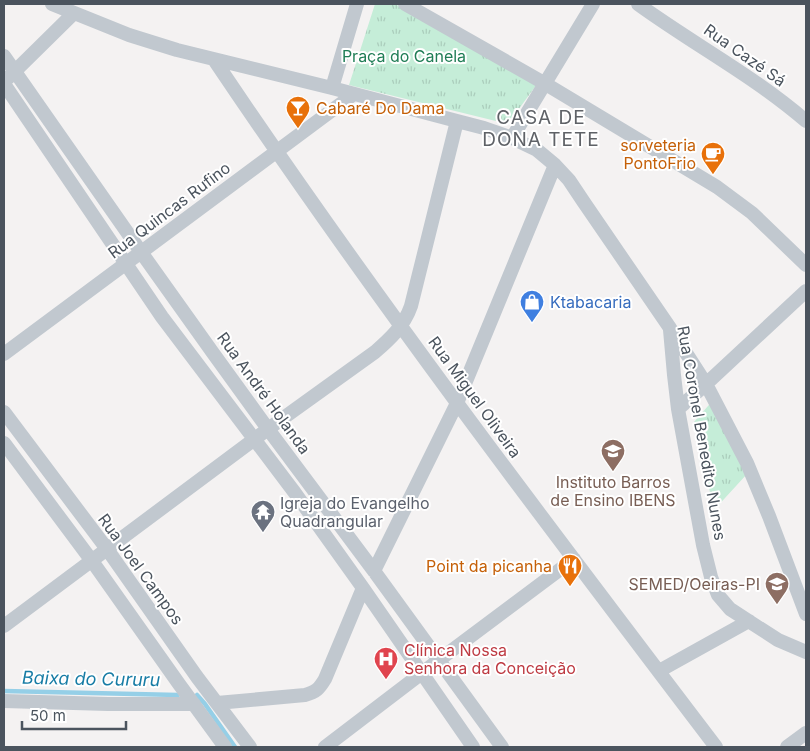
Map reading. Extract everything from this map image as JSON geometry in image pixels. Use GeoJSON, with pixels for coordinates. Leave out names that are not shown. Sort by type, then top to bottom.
{"type":"FeatureCollection","features":[{"type":"Feature","properties":{"kind":"street","name":"Rua Coronel Benedito Nunes"},"geometry":{"type":"LineString","coordinates":[[52,4],[129,35],[215,61],[332,88],[484,128],[537,150],[556,165],[569,180],[670,328],[678,409],[703,546],[718,595],[730,609],[778,640],[806,652]]}},
{"type":"Feature","properties":{"kind":"street"},"geometry":{"type":"LineString","coordinates":[[332,88],[356,4]]}},
{"type":"Feature","properties":{"kind":"street"},"geometry":{"type":"LineString","coordinates":[[405,4],[544,83],[717,187],[752,212],[806,265]]}},
{"type":"Feature","properties":{"kind":"street"},"geometry":{"type":"LineString","coordinates":[[512,138],[593,4]]}},
{"type":"Feature","properties":{"kind":"street","name":"Rua Cazé Sá"},"geometry":{"type":"LineString","coordinates":[[638,4],[752,79],[806,121]]}},
{"type":"Feature","properties":{"kind":"street"},"geometry":{"type":"LineString","coordinates":[[74,13],[4,83],[162,317],[255,439],[363,588],[473,747]]}},
{"type":"Feature","properties":{"kind":"street","name":"Rua André Holanda"},"geometry":{"type":"LineString","coordinates":[[4,56],[268,429],[502,747]]}},
{"type":"Feature","properties":{"kind":"street","name":"Rua Miguel Oliveira"},"geometry":{"type":"LineString","coordinates":[[215,61],[276,152],[457,403],[716,747]]}},
{"type":"Feature","properties":{"kind":"street","name":"Rua Quincas Rufino"},"geometry":{"type":"LineString","coordinates":[[4,354],[354,94]]}},
{"type":"Feature","properties":{"kind":"street"},"geometry":{"type":"LineString","coordinates":[[5,623],[92,561],[389,340],[407,317],[411,306],[457,120]]}},
{"type":"Feature","properties":{"kind":"street"},"geometry":{"type":"LineString","coordinates":[[374,571],[457,403],[556,165]]}},
{"type":"Feature","properties":{"kind":"street"},"geometry":{"type":"LineString","coordinates":[[678,409],[806,290]]}},
{"type":"Feature","properties":{"kind":"street"},"geometry":{"type":"LineString","coordinates":[[670,328],[706,384],[747,463],[806,614]]}},
{"type":"Feature","properties":{"kind":"street","name":"Rua Joel Campos"},"geometry":{"type":"LineString","coordinates":[[4,412],[107,549],[197,677],[250,747]]}},
{"type":"Feature","properties":{"kind":"street"},"geometry":{"type":"LineString","coordinates":[[4,443],[92,561],[225,747]]}},
{"type":"Feature","properties":{"kind":"street"},"geometry":{"type":"LineString","coordinates":[[326,747],[574,560]]}},
{"type":"Feature","properties":{"kind":"street"},"geometry":{"type":"LineString","coordinates":[[217,703],[305,696],[320,688],[363,588]]}},
{"type":"Feature","properties":{"kind":"street"},"geometry":{"type":"LineString","coordinates":[[659,671],[749,621]]}},
{"type":"Feature","properties":{"kind":"street"},"geometry":{"type":"LineString","coordinates":[[179,684],[197,677]]}},
{"type":"Feature","properties":{"kind":"street"},"geometry":{"type":"LineString","coordinates":[[4,700],[108,704],[194,704]]}},
{"type":"Feature","properties":{"kind":"street"},"geometry":{"type":"LineString","coordinates":[[787,747],[806,733]]}},
{"type":"Feature","properties":{"kind":"green space","name":"Praça do Canela"},"geometry":{"type":"Polygon","coordinates":[[[375,4],[395,4],[537,84],[508,124],[349,85],[375,4]]]}},
{"type":"Feature","properties":{"kind":"green space"},"geometry":{"type":"Polygon","coordinates":[[[715,398],[747,474],[714,510],[694,422],[715,398]]]}},
{"type":"Feature","properties":{"kind":"waterway","name":"Baixa do Cururu"},"geometry":{"type":"LineString","coordinates":[[4,691],[178,695]]}},
{"type":"Feature","properties":{"kind":"waterway","name":"Baixa do Cururu"},"geometry":{"type":"LineString","coordinates":[[197,695],[235,747]]}},
{"type":"Feature","properties":{"kind":"place","name":"Cabaré Do Dama"},"geometry":{"type":"Point","coordinates":[298,129]}},
{"type":"Feature","properties":{"kind":"place","name":"sorveteria PontoFrio"},"geometry":{"type":"Point","coordinates":[713,175]}},
{"type":"Feature","properties":{"kind":"place","name":"Ktabacaria"},"geometry":{"type":"Point","coordinates":[532,323]}},
{"type":"Feature","properties":{"kind":"place","name":"Instituto Barros de Ensino IBENS"},"geometry":{"type":"Point","coordinates":[613,472]}},
{"type":"Feature","properties":{"kind":"place","name":"Igreja do Evangelho Quadrangular"},"geometry":{"type":"Point","coordinates":[263,533]}},
{"type":"Feature","properties":{"kind":"place","name":"Point da picanha"},"geometry":{"type":"Point","coordinates":[570,587]}},
{"type":"Feature","properties":{"kind":"place","name":"SEMED/Oeiras-PI"},"geometry":{"type":"Point","coordinates":[777,605]}},
{"type":"Feature","properties":{"kind":"place","name":"Clínica Nossa Senhora da Conceição"},"geometry":{"type":"Point","coordinates":[386,680]}},
{"type":"Feature","properties":{"kind":"district","name":"CASA DE DONA TETE"},"geometry":{"type":"Point","coordinates":[541,128]}}]}
